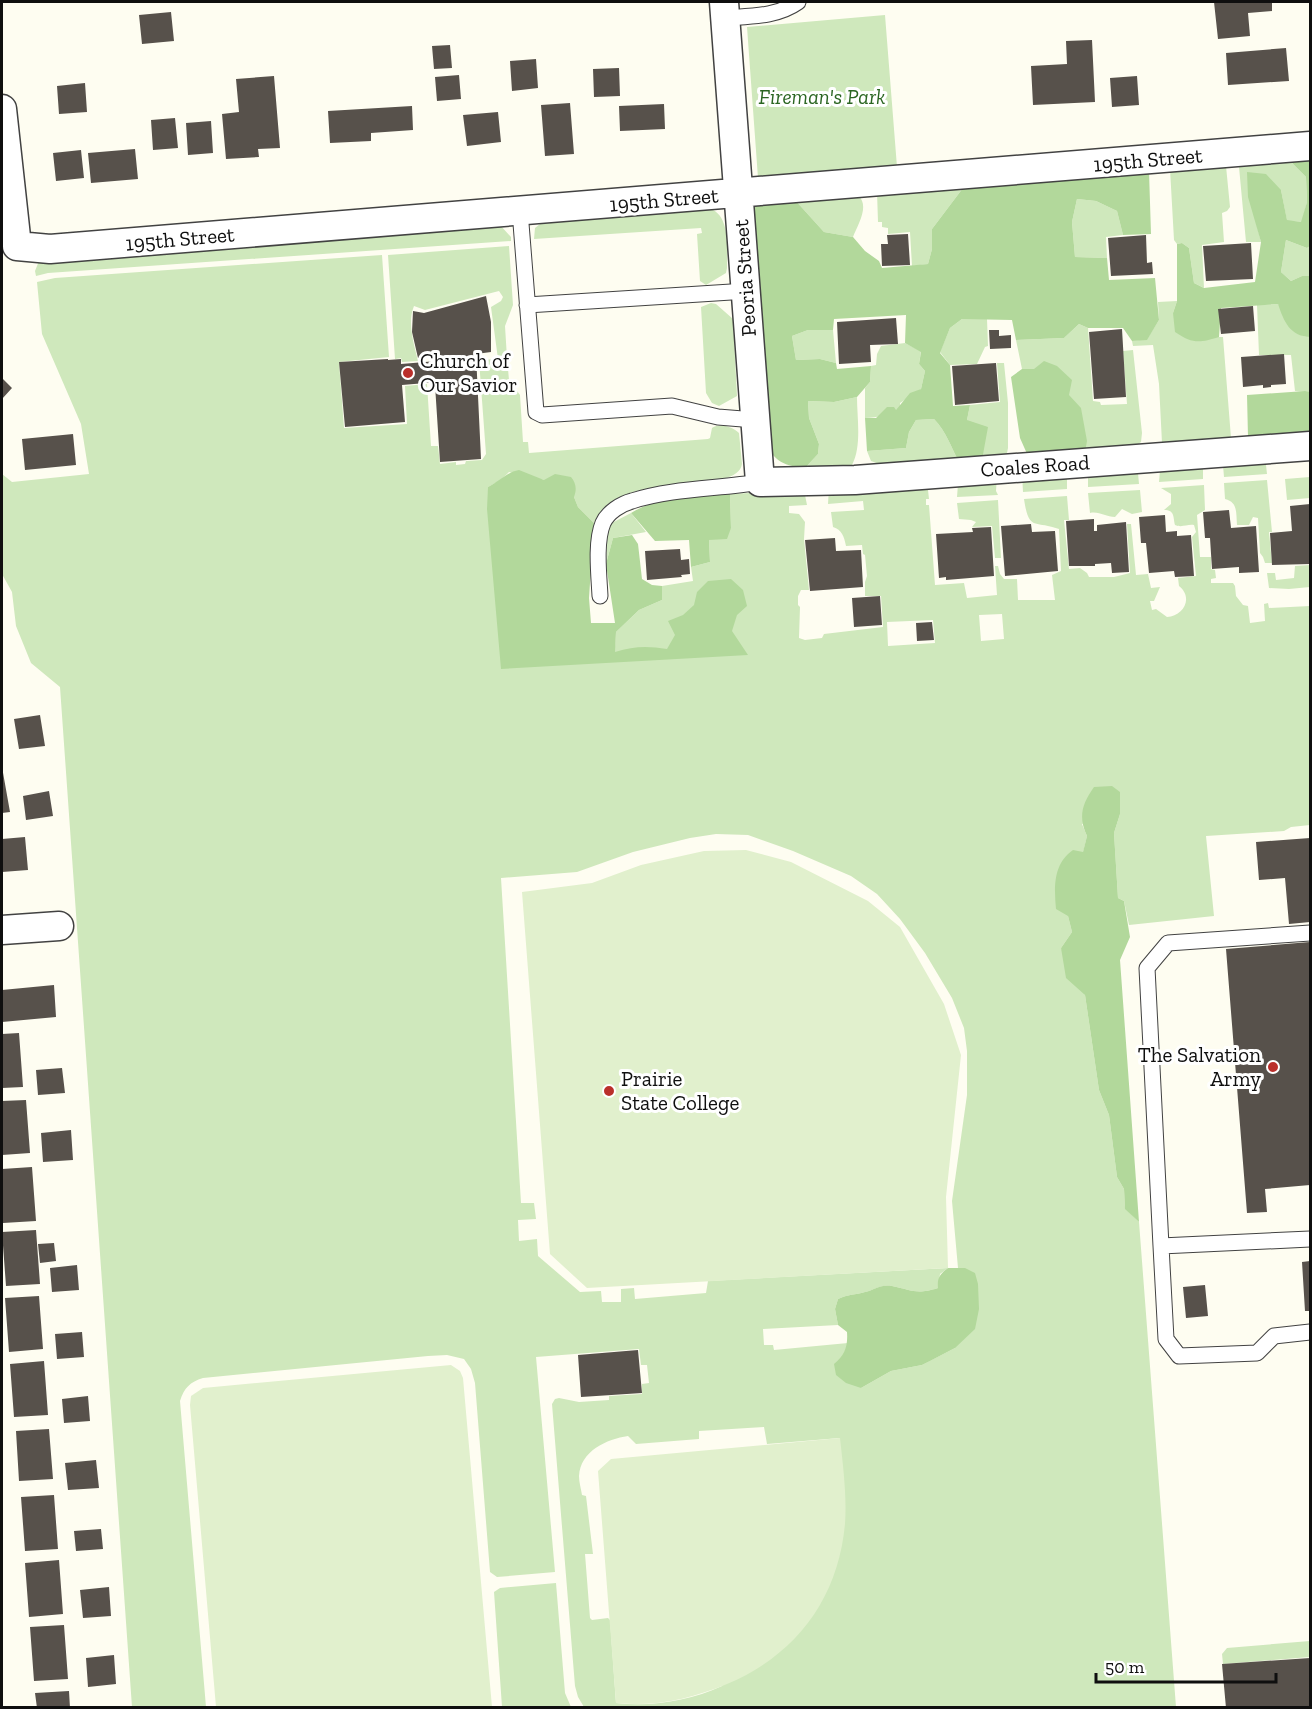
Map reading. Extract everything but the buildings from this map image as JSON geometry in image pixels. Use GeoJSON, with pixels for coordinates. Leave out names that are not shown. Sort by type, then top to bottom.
{"type":"FeatureCollection","features":[{"type":"Feature","properties":{"kind":"street","name":"Peoria Street"},"geometry":{"type":"LineString","coordinates":[[724,10],[760,482]]}},
{"type":"Feature","properties":{"kind":"street"},"geometry":{"type":"LineString","coordinates":[[2,109],[9,255]]}},
{"type":"Feature","properties":{"kind":"street","name":"195th Street"},"geometry":{"type":"LineString","coordinates":[[9,255],[50,249],[1311,146]]}},
{"type":"Feature","properties":{"kind":"street","name":"Coales Road"},"geometry":{"type":"LineString","coordinates":[[760,482],[855,480],[1311,446]]}},
{"type":"Feature","properties":{"kind":"street"},"geometry":{"type":"LineString","coordinates":[[2,930],[58,926]]}},
{"type":"Feature","properties":{"kind":"lane"},"geometry":{"type":"LineString","coordinates":[[724,10],[770,14],[791,7],[798,2]]}},
{"type":"Feature","properties":{"kind":"lane"},"geometry":{"type":"LineString","coordinates":[[520,211],[536,412],[542,415],[672,406],[718,417],[756,420]]}},
{"type":"Feature","properties":{"kind":"lane"},"geometry":{"type":"LineString","coordinates":[[527,305],[747,291]]}},
{"type":"Feature","properties":{"kind":"lane"},"geometry":{"type":"LineString","coordinates":[[600,596],[600,538],[603,523],[610,512],[629,501],[760,482]]}},
{"type":"Feature","properties":{"kind":"lane"},"geometry":{"type":"LineString","coordinates":[[1311,933],[1168,943],[1148,968],[1166,1339],[1179,1356],[1257,1353],[1274,1336],[1311,1332]]}},
{"type":"Feature","properties":{"kind":"lane"},"geometry":{"type":"LineString","coordinates":[[1161,1246],[1311,1239]]}},
{"type":"Feature","properties":{"kind":"green space","name":"Fireman's Park"},"geometry":{"type":"Polygon","coordinates":[[[885,15],[897,167],[758,178],[747,27],[885,15]]]}},
{"type":"Feature","properties":{"kind":"green space"},"geometry":{"type":"Polygon","coordinates":[[[1310,160],[1310,246],[1307,248],[1286,240],[1281,272],[1291,281],[1302,276],[1310,276],[1310,337],[1297,334],[1289,327],[1278,304],[1221,308],[1219,337],[1212,339],[1192,340],[1175,332],[1173,313],[1177,301],[1177,244],[1182,243],[1189,248],[1194,283],[1204,288],[1255,282],[1261,242],[1248,197],[1247,172],[1266,174],[1281,190],[1287,220],[1301,222],[1307,202],[1306,177],[1290,161],[1310,160]]]}},
{"type":"Feature","properties":{"kind":"green space"},"geometry":{"type":"Polygon","coordinates":[[[1290,161],[1306,177],[1307,202],[1302,222],[1287,221],[1281,190],[1256,222],[1261,242],[1246,242],[1239,167],[1241,163],[1290,161]]]}},
{"type":"Feature","properties":{"kind":"green space"},"geometry":{"type":"Polygon","coordinates":[[[1226,166],[1230,207],[1222,213],[1224,242],[1202,245],[1204,288],[1194,283],[1189,248],[1182,243],[1177,244],[1174,240],[1170,169],[1226,166]]]}},
{"type":"Feature","properties":{"kind":"green space"},"geometry":{"type":"Polygon","coordinates":[[[1149,171],[1151,234],[1123,235],[1117,211],[1096,201],[1077,199],[1072,222],[1075,257],[1107,258],[1109,280],[1155,278],[1159,320],[1147,340],[1132,341],[1123,328],[1088,328],[1079,324],[1064,338],[1016,340],[1012,320],[962,319],[950,328],[940,353],[950,365],[953,406],[970,405],[967,420],[988,427],[982,460],[959,462],[945,434],[934,419],[916,420],[909,432],[906,448],[867,451],[865,418],[876,418],[887,407],[894,407],[896,410],[910,393],[921,389],[925,371],[919,364],[921,352],[905,343],[906,315],[834,319],[833,330],[808,330],[792,336],[796,360],[820,359],[836,363],[837,369],[871,366],[870,382],[857,397],[834,402],[808,401],[809,418],[819,444],[818,454],[805,468],[783,463],[771,452],[762,439],[748,205],[795,200],[824,232],[853,237],[865,251],[879,261],[882,268],[928,264],[932,249],[932,229],[966,184],[1149,171]]]}},
{"type":"Feature","properties":{"kind":"green space"},"geometry":{"type":"Polygon","coordinates":[[[966,184],[932,229],[932,249],[928,264],[912,266],[910,232],[888,234],[888,228],[882,227],[882,222],[878,222],[877,192],[966,184]]]}},
{"type":"Feature","properties":{"kind":"green space"},"geometry":{"type":"Polygon","coordinates":[[[858,195],[863,204],[863,210],[853,237],[824,232],[795,200],[858,195]]]}},
{"type":"Feature","properties":{"kind":"green space"},"geometry":{"type":"Polygon","coordinates":[[[1077,199],[1096,201],[1117,211],[1123,235],[1106,237],[1107,258],[1075,257],[1072,222],[1077,199]]]}},
{"type":"Feature","properties":{"kind":"green space"},"geometry":{"type":"Polygon","coordinates":[[[707,208],[715,211],[724,224],[727,268],[726,273],[706,285],[700,281],[697,234],[702,233],[701,228],[534,239],[535,228],[540,224],[707,208]]]}},
{"type":"Feature","properties":{"kind":"green space"},"geometry":{"type":"Polygon","coordinates":[[[500,225],[511,237],[511,241],[48,273],[36,276],[35,271],[39,261],[500,225]]]}},
{"type":"Feature","properties":{"kind":"green space"},"geometry":{"type":"Polygon","coordinates":[[[1286,240],[1307,248],[1310,246],[1310,276],[1302,276],[1291,281],[1281,272],[1286,240]]]}},
{"type":"Feature","properties":{"kind":"green space","name":"Prairie State College"},"geometry":{"type":"Polygon","coordinates":[[[509,246],[513,305],[505,326],[509,380],[520,395],[523,442],[528,442],[529,453],[708,439],[712,428],[718,426],[729,427],[739,433],[742,464],[735,474],[720,480],[650,488],[626,495],[607,505],[594,523],[578,507],[574,497],[544,480],[509,472],[501,480],[488,487],[614,662],[616,632],[639,610],[662,600],[662,586],[693,581],[691,567],[710,562],[709,540],[731,528],[730,494],[804,490],[807,505],[789,506],[789,513],[799,514],[805,522],[804,539],[809,590],[801,590],[798,605],[800,607],[799,638],[805,640],[822,638],[824,634],[883,627],[881,596],[865,596],[867,576],[862,545],[846,546],[842,534],[833,527],[831,512],[864,510],[863,501],[828,504],[829,488],[923,482],[928,490],[929,499],[926,499],[926,505],[929,505],[935,585],[964,583],[967,598],[997,595],[995,566],[998,566],[1004,579],[1017,579],[1018,600],[1055,600],[1052,575],[1061,571],[1059,529],[1031,521],[1024,499],[1067,496],[1069,520],[1064,520],[1069,569],[1080,568],[1089,577],[1114,577],[1130,573],[1127,524],[1131,524],[1136,575],[1148,574],[1151,588],[1160,587],[1154,601],[1150,601],[1152,610],[1156,609],[1167,617],[1178,613],[1185,606],[1186,596],[1179,586],[1178,578],[1196,576],[1192,537],[1196,532],[1194,525],[1175,525],[1172,513],[1164,510],[1171,504],[1171,494],[1161,488],[1204,485],[1205,510],[1197,515],[1200,557],[1211,557],[1211,569],[1215,570],[1216,578],[1211,579],[1211,583],[1233,583],[1236,596],[1243,605],[1248,606],[1250,623],[1265,621],[1264,604],[1268,603],[1269,608],[1310,606],[1310,825],[1291,827],[1284,831],[1206,836],[1214,916],[1129,925],[1124,901],[1118,898],[1114,833],[1120,814],[1082,824],[1087,836],[1068,916],[1072,932],[1061,948],[1085,995],[1099,1090],[1109,1115],[1117,1177],[1124,1189],[1125,1208],[1139,1222],[1176,1707],[584,1707],[575,1686],[552,1404],[555,1399],[559,1398],[579,1402],[609,1400],[609,1396],[642,1394],[642,1384],[649,1383],[647,1365],[641,1365],[639,1349],[536,1357],[555,1572],[497,1577],[490,1572],[475,1383],[471,1369],[464,1359],[447,1355],[428,1356],[203,1378],[194,1381],[183,1392],[180,1401],[206,1707],[132,1707],[60,687],[31,663],[16,626],[12,592],[2,574],[2,474],[12,482],[89,474],[81,424],[42,334],[37,282],[55,278],[382,255],[389,357],[339,362],[344,428],[407,424],[405,386],[427,384],[431,446],[438,446],[440,464],[456,462],[456,465],[465,464],[466,461],[482,460],[486,454],[479,360],[498,359],[491,307],[503,297],[499,291],[425,310],[414,306],[411,326],[418,361],[402,362],[401,358],[395,359],[388,255],[509,246]],[[1002,614],[979,615],[981,641],[1004,639],[1002,614]],[[933,620],[887,622],[888,646],[935,643],[933,620]],[[716,834],[633,852],[577,872],[501,878],[521,1203],[534,1203],[536,1219],[518,1220],[519,1241],[537,1239],[538,1256],[580,1292],[601,1291],[602,1302],[621,1302],[621,1289],[634,1288],[635,1299],[706,1293],[708,1281],[948,1268],[940,1274],[938,1288],[931,1290],[919,1291],[885,1286],[838,1299],[835,1309],[838,1325],[763,1329],[764,1345],[773,1345],[774,1350],[848,1343],[843,1357],[861,1388],[891,1371],[922,1365],[955,1348],[958,1268],[952,1201],[967,1095],[967,1051],[964,1028],[952,998],[925,953],[900,919],[877,894],[851,876],[748,835],[716,834]],[[764,1427],[699,1431],[699,1439],[636,1444],[628,1436],[612,1440],[589,1453],[581,1467],[579,1481],[582,1495],[586,1496],[593,1554],[585,1554],[590,1618],[610,1620],[616,1703],[670,1702],[697,1696],[722,1686],[840,1438],[767,1444],[764,1427]]]}},
{"type":"Feature","properties":{"kind":"green space"},"geometry":{"type":"Polygon","coordinates":[[[1177,301],[1173,313],[1223,337],[1231,438],[1162,443],[1159,384],[1153,345],[1133,346],[1132,341],[1147,339],[1159,320],[1158,302],[1177,301]]]}},
{"type":"Feature","properties":{"kind":"green space"},"geometry":{"type":"Polygon","coordinates":[[[711,303],[716,304],[733,319],[737,396],[719,406],[712,403],[706,393],[701,307],[711,303]]]}},
{"type":"Feature","properties":{"kind":"green space"},"geometry":{"type":"Polygon","coordinates":[[[1278,304],[1303,336],[1310,337],[1310,392],[1295,391],[1291,355],[1259,355],[1257,305],[1278,304]]]}},
{"type":"Feature","properties":{"kind":"green space"},"geometry":{"type":"Polygon","coordinates":[[[962,319],[987,319],[988,346],[985,347],[977,364],[950,365],[940,352],[950,328],[962,319]]]}},
{"type":"Feature","properties":{"kind":"green space"},"geometry":{"type":"Polygon","coordinates":[[[1079,324],[1088,328],[1093,401],[1100,402],[1101,405],[1127,404],[1123,351],[1133,350],[1142,433],[1141,442],[1136,446],[1085,452],[1034,369],[1022,369],[1016,340],[1064,338],[1079,324]]]}},
{"type":"Feature","properties":{"kind":"green space"},"geometry":{"type":"Polygon","coordinates":[[[808,330],[833,330],[836,363],[820,359],[796,360],[792,336],[808,330]]]}},
{"type":"Feature","properties":{"kind":"green space"},"geometry":{"type":"Polygon","coordinates":[[[905,343],[921,351],[919,364],[925,371],[921,389],[900,403],[900,408],[888,414],[865,418],[865,388],[870,382],[871,366],[876,365],[877,354],[881,346],[905,343]]]}},
{"type":"Feature","properties":{"kind":"green space"},"geometry":{"type":"Polygon","coordinates":[[[1044,361],[1057,366],[1072,380],[1069,395],[1081,408],[1087,441],[1085,452],[1028,456],[1020,438],[1011,377],[1022,369],[1034,369],[1044,361]]]}},
{"type":"Feature","properties":{"kind":"green space"},"geometry":{"type":"Polygon","coordinates":[[[997,363],[1004,363],[1008,403],[1008,448],[1007,453],[1002,457],[982,460],[967,420],[970,405],[1000,402],[997,363]]]}},
{"type":"Feature","properties":{"kind":"green space"},"geometry":{"type":"Polygon","coordinates":[[[1310,392],[1310,436],[1248,437],[1247,395],[1310,392]]]}},
{"type":"Feature","properties":{"kind":"green space"},"geometry":{"type":"Polygon","coordinates":[[[857,397],[858,441],[852,465],[805,468],[818,454],[819,444],[809,418],[808,401],[834,402],[857,397]]]}},
{"type":"Feature","properties":{"kind":"green space"},"geometry":{"type":"Polygon","coordinates":[[[934,419],[945,434],[959,462],[882,465],[871,461],[867,451],[906,448],[909,432],[916,420],[934,419]]]}},
{"type":"Feature","properties":{"kind":"green space"},"geometry":{"type":"Polygon","coordinates":[[[1265,456],[1267,474],[1224,477],[1223,465],[1265,456]]]}},
{"type":"Feature","properties":{"kind":"green space"},"geometry":{"type":"Polygon","coordinates":[[[1203,466],[1203,479],[1159,482],[1160,470],[1203,466]]]}},
{"type":"Feature","properties":{"kind":"green space"},"geometry":{"type":"Polygon","coordinates":[[[519,470],[544,480],[555,474],[571,477],[576,486],[574,497],[578,507],[594,523],[589,598],[591,623],[615,623],[606,564],[613,538],[632,535],[638,544],[642,579],[652,585],[662,586],[662,600],[639,610],[616,632],[615,652],[641,647],[667,649],[675,635],[668,621],[683,615],[694,605],[697,592],[708,581],[731,579],[743,590],[747,606],[737,615],[732,631],[748,655],[501,669],[487,509],[488,487],[519,470]]]}},
{"type":"Feature","properties":{"kind":"green space"},"geometry":{"type":"Polygon","coordinates":[[[1138,473],[1139,484],[1088,487],[1088,474],[1138,473]]]}},
{"type":"Feature","properties":{"kind":"green space"},"geometry":{"type":"Polygon","coordinates":[[[1022,474],[1067,477],[1067,489],[1023,492],[1022,474]]]}},
{"type":"Feature","properties":{"kind":"green space"},"geometry":{"type":"Polygon","coordinates":[[[997,476],[998,495],[957,497],[958,484],[997,476]]]}},
{"type":"Feature","properties":{"kind":"green space"},"geometry":{"type":"Polygon","coordinates":[[[1310,477],[1310,498],[1287,500],[1285,479],[1310,477]]]}},
{"type":"Feature","properties":{"kind":"green space"},"geometry":{"type":"Polygon","coordinates":[[[1267,480],[1272,532],[1269,532],[1272,563],[1265,563],[1260,553],[1258,518],[1253,517],[1249,525],[1237,525],[1234,505],[1225,499],[1224,483],[1267,480]]]}},
{"type":"Feature","properties":{"kind":"green space"},"geometry":{"type":"Polygon","coordinates":[[[1140,490],[1142,512],[1132,514],[1122,509],[1115,517],[1090,513],[1088,493],[1140,490]]]}},
{"type":"Feature","properties":{"kind":"green space"},"geometry":{"type":"Polygon","coordinates":[[[730,494],[731,528],[727,539],[709,540],[710,562],[691,567],[689,540],[655,541],[631,513],[667,499],[730,494]]]}},
{"type":"Feature","properties":{"kind":"green space"},"geometry":{"type":"Polygon","coordinates":[[[998,500],[1001,558],[995,558],[992,526],[972,527],[976,522],[959,519],[957,503],[998,500]]]}},
{"type":"Feature","properties":{"kind":"green space"},"geometry":{"type":"Polygon","coordinates":[[[631,513],[646,532],[613,538],[606,564],[608,525],[631,513]]]}},
{"type":"Feature","properties":{"kind":"green space"},"geometry":{"type":"Polygon","coordinates":[[[1310,565],[1310,587],[1269,588],[1267,573],[1275,573],[1276,580],[1294,578],[1295,566],[1310,565]]]}},
{"type":"Feature","properties":{"kind":"green space"},"geometry":{"type":"Polygon","coordinates":[[[1112,786],[1120,792],[1120,814],[1114,833],[1118,898],[1124,901],[1130,937],[1120,960],[1139,1222],[1125,1209],[1124,1189],[1117,1177],[1109,1115],[1099,1090],[1085,995],[1066,978],[1061,948],[1072,932],[1068,916],[1056,909],[1055,901],[1056,876],[1062,862],[1073,850],[1083,852],[1087,836],[1082,817],[1087,799],[1094,787],[1112,786]]]}},
{"type":"Feature","properties":{"kind":"green space"},"geometry":{"type":"Polygon","coordinates":[[[746,850],[791,862],[868,901],[900,927],[944,1004],[961,1055],[946,1197],[948,1268],[587,1288],[550,1254],[522,892],[592,883],[641,865],[704,851],[746,850]]]}},
{"type":"Feature","properties":{"kind":"green space"},"geometry":{"type":"Polygon","coordinates":[[[948,1268],[965,1268],[975,1273],[979,1309],[975,1329],[955,1348],[930,1361],[922,1365],[891,1371],[861,1388],[846,1383],[836,1375],[834,1364],[843,1354],[847,1337],[847,1332],[838,1325],[835,1309],[838,1299],[885,1286],[919,1291],[931,1290],[938,1288],[940,1276],[948,1268]]]}},
{"type":"Feature","properties":{"kind":"green space"},"geometry":{"type":"Polygon","coordinates":[[[451,1365],[460,1371],[463,1378],[492,1707],[216,1707],[191,1396],[203,1388],[451,1365]]]}},
{"type":"Feature","properties":{"kind":"green space"},"geometry":{"type":"Polygon","coordinates":[[[840,1438],[845,1503],[841,1551],[823,1600],[793,1640],[752,1672],[700,1694],[659,1703],[616,1703],[598,1471],[611,1459],[840,1438]]]}},
{"type":"Feature","properties":{"kind":"green space"},"geometry":{"type":"Polygon","coordinates":[[[556,1583],[565,1693],[571,1707],[502,1707],[494,1592],[500,1588],[556,1583]]]}},
{"type":"Feature","properties":{"kind":"green space"},"geometry":{"type":"Polygon","coordinates":[[[1310,1641],[1310,1657],[1223,1664],[1222,1654],[1227,1648],[1310,1641]]]}},
{"type":"Feature","properties":{"kind":"place","name":"Church of Our Savior"},"geometry":{"type":"Point","coordinates":[408,373]}},
{"type":"Feature","properties":{"kind":"place","name":"The Salvation Army"},"geometry":{"type":"Point","coordinates":[1273,1067]}},
{"type":"Feature","properties":{"kind":"place","name":"Prairie State College"},"geometry":{"type":"Point","coordinates":[609,1091]}}]}
